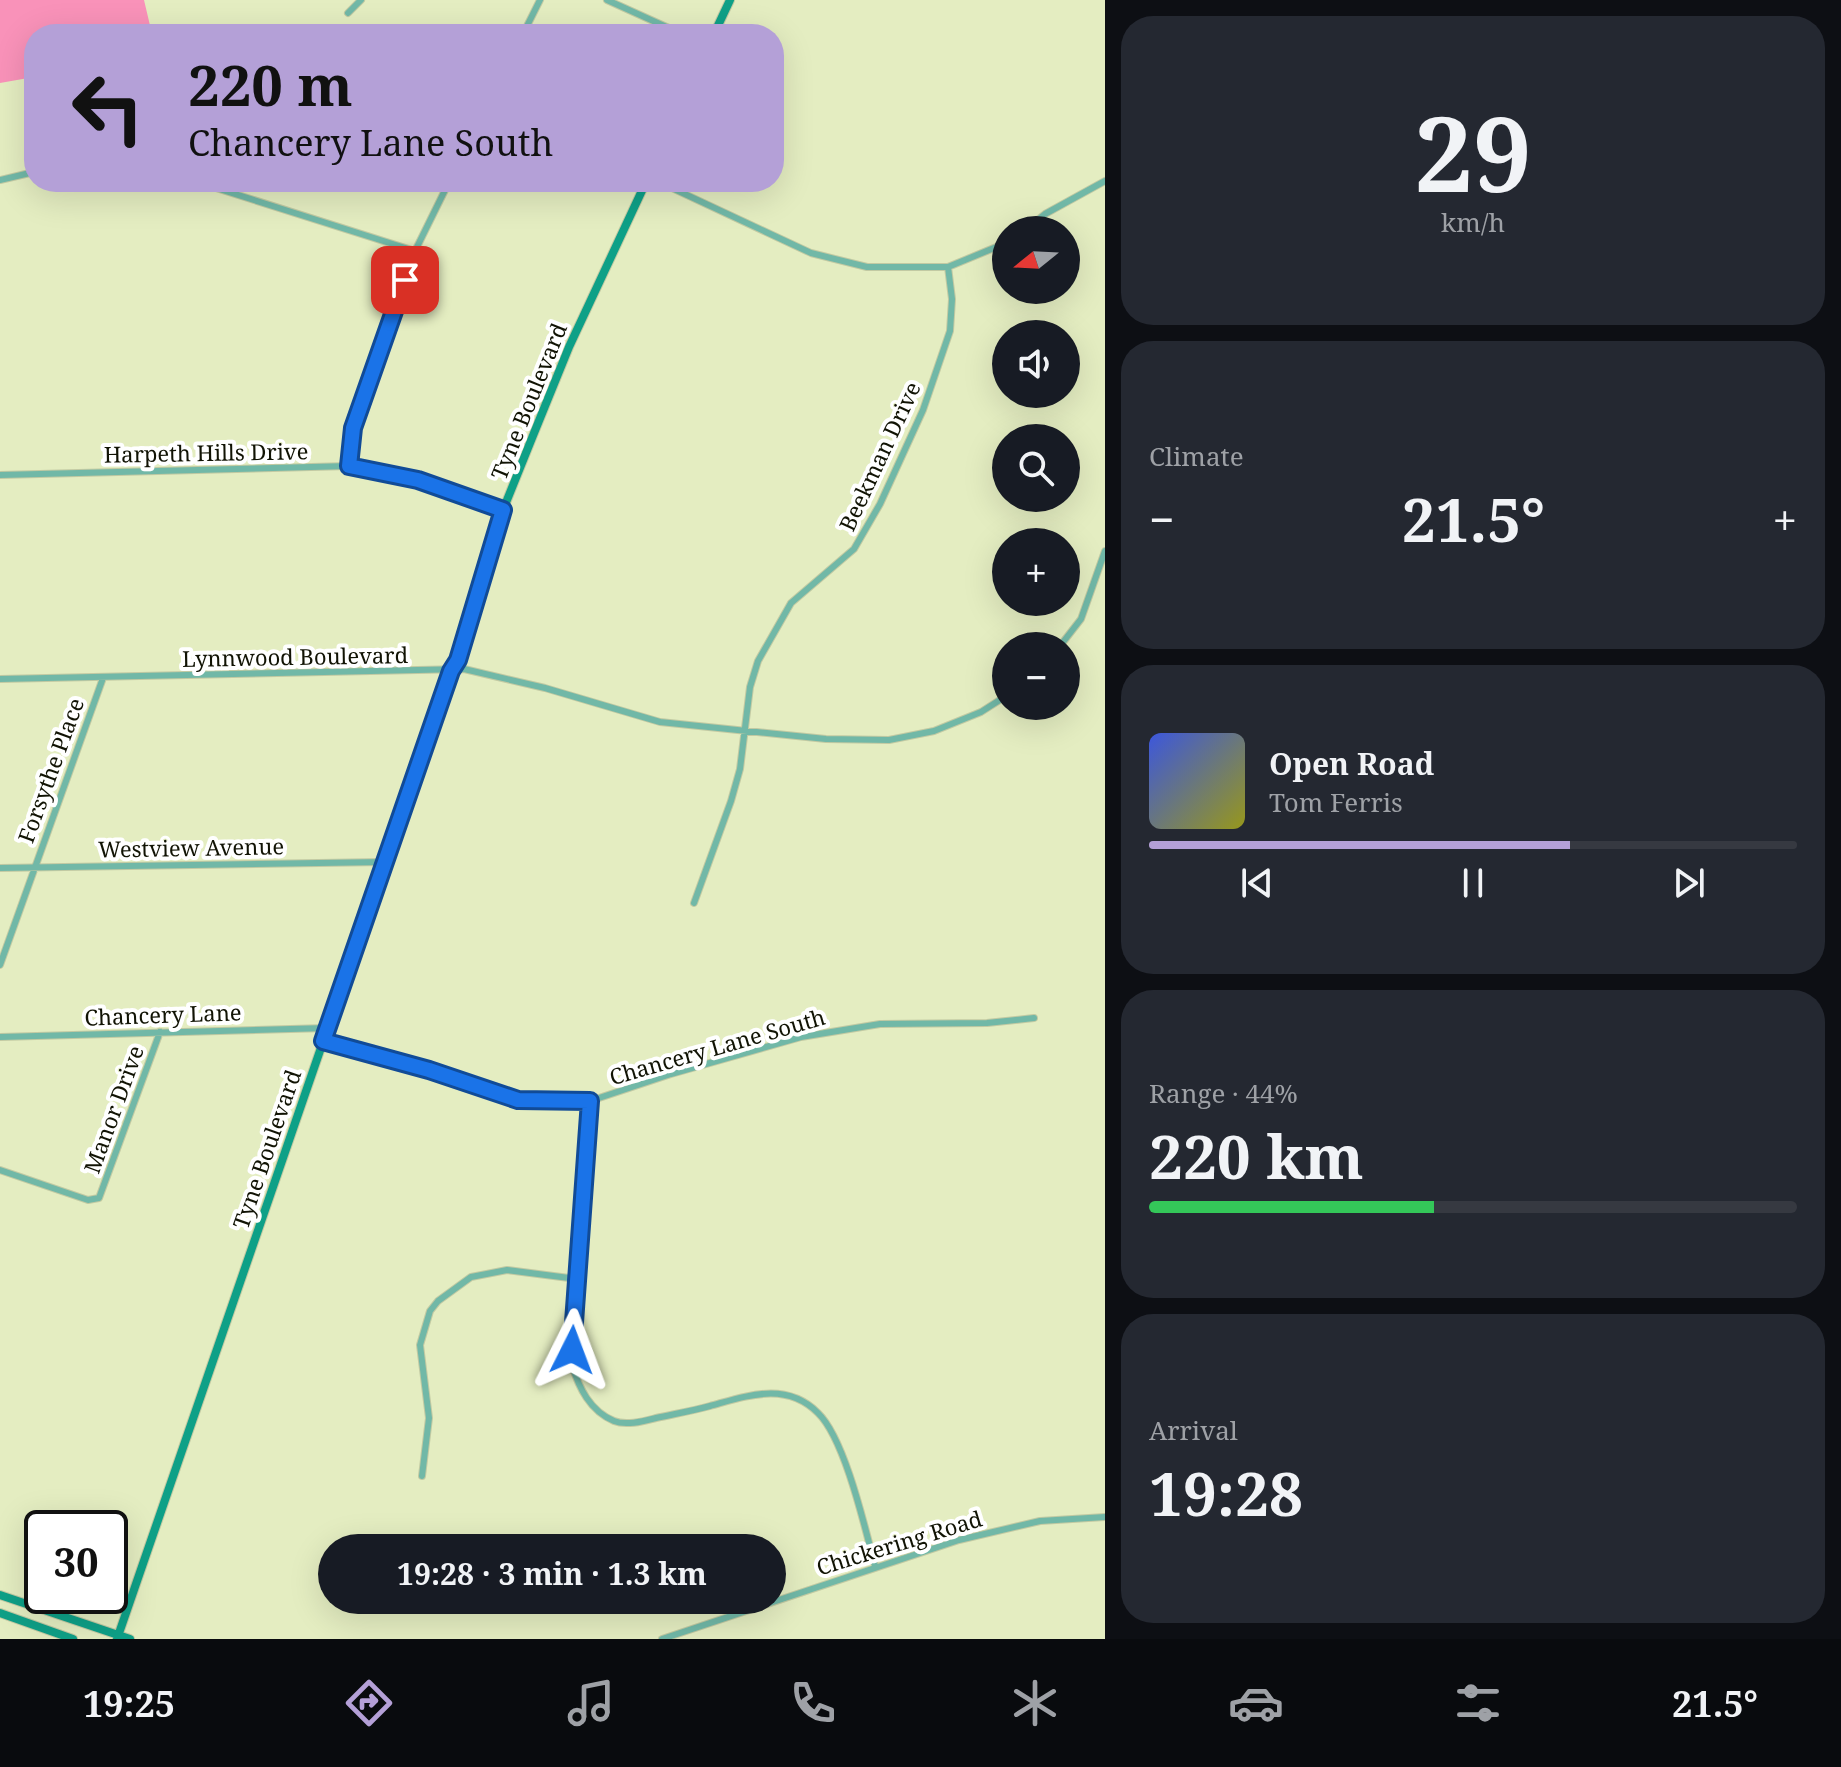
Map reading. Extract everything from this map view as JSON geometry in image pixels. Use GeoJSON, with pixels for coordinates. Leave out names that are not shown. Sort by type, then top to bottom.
{"type":"FeatureCollection","features":[{"type":"Feature","properties":{"kind":"street"},"geometry":{"type":"LineString","coordinates":[[348,13],[361,0]]}},
{"type":"Feature","properties":{"kind":"street"},"geometry":{"type":"LineString","coordinates":[[528,24],[540,0]]}},
{"type":"Feature","properties":{"kind":"street"},"geometry":{"type":"LineString","coordinates":[[607,0],[660,24]]}},
{"type":"Feature","properties":{"kind":"street"},"geometry":{"type":"LineString","coordinates":[[719,24],[730,0]]}},
{"type":"Feature","properties":{"kind":"street"},"geometry":{"type":"LineString","coordinates":[[0,180],[24,174]]}},
{"type":"Feature","properties":{"kind":"street"},"geometry":{"type":"LineString","coordinates":[[1042,216],[1105,181]]}},
{"type":"Feature","properties":{"kind":"street"},"geometry":{"type":"LineString","coordinates":[[229,192],[415,251]]}},
{"type":"Feature","properties":{"kind":"street"},"geometry":{"type":"LineString","coordinates":[[349,466],[353,428],[415,251],[444,192]]}},
{"type":"Feature","properties":{"kind":"street","name":"Tyne Boulevard"},"geometry":{"type":"LineString","coordinates":[[118,1637],[383,862],[451,671],[458,660],[503,510],[569,347],[641,192]]}},
{"type":"Feature","properties":{"kind":"street"},"geometry":{"type":"LineString","coordinates":[[680,192],[811,253],[867,267],[948,267],[992,249]]}},
{"type":"Feature","properties":{"kind":"street","name":"Beekman Drive"},"geometry":{"type":"LineString","coordinates":[[694,903],[740,769],[750,687],[758,661],[791,603],[854,549],[880,504],[923,410],[950,331],[952,299],[948,267]]}},
{"type":"Feature","properties":{"kind":"street","name":"Harpeth Hills Drive"},"geometry":{"type":"LineString","coordinates":[[0,475],[349,466],[418,480],[503,510]]}},
{"type":"Feature","properties":{"kind":"street"},"geometry":{"type":"LineString","coordinates":[[1071,632],[1081,619],[1105,551]]}},
{"type":"Feature","properties":{"kind":"street","name":"Lynnwood Boulevard"},"geometry":{"type":"LineString","coordinates":[[0,679],[464,669],[545,688],[660,722],[826,739],[889,740],[934,731],[992,705]]}},
{"type":"Feature","properties":{"kind":"street","name":"Forsythe Place"},"geometry":{"type":"LineString","coordinates":[[0,965],[103,678]]}},
{"type":"Feature","properties":{"kind":"street","name":"Westview Avenue"},"geometry":{"type":"LineString","coordinates":[[0,868],[383,862]]}},
{"type":"Feature","properties":{"kind":"street","name":"Chancery Lane South"},"geometry":{"type":"LineString","coordinates":[[323,1041],[429,1070],[518,1100],[590,1101],[801,1037],[880,1024],[987,1023],[1034,1018]]}},
{"type":"Feature","properties":{"kind":"street","name":"Chancery Lane"},"geometry":{"type":"LineString","coordinates":[[0,1037],[327,1028]]}},
{"type":"Feature","properties":{"kind":"street","name":"Manor Drive"},"geometry":{"type":"LineString","coordinates":[[0,1170],[88,1200],[99,1198],[160,1032]]}},
{"type":"Feature","properties":{"kind":"street"},"geometry":{"type":"LineString","coordinates":[[590,1101],[572,1365],[579,1388],[596,1410],[617,1423],[640,1422],[759,1392],[798,1398],[818,1412],[832,1430],[875,1566]]}},
{"type":"Feature","properties":{"kind":"street"},"geometry":{"type":"LineString","coordinates":[[422,1476],[429,1418],[420,1345],[430,1311],[438,1301],[471,1277],[507,1270],[577,1279]]}},
{"type":"Feature","properties":{"kind":"street","name":"Chickering Road"},"geometry":{"type":"LineString","coordinates":[[662,1639],[875,1566],[1006,1528],[1040,1521],[1105,1517]]}},
{"type":"Feature","properties":{"kind":"street"},"geometry":{"type":"LineString","coordinates":[[0,1595],[130,1639]]}},
{"type":"Feature","properties":{"kind":"street"},"geometry":{"type":"LineString","coordinates":[[0,1613],[73,1639]]}},
{"type":"Feature","properties":{"kind":"shaded area"},"geometry":{"type":"Polygon","coordinates":[[[0,0],[144,0],[150,24],[24,24],[24,79],[0,83],[0,0]]]}},
{"type":"Feature","properties":{"kind":"route"},"geometry":{"type":"LineString","coordinates":[[405,280],[353,428],[349,466],[418,480],[503,510],[458,660],[451,671],[383,862],[323,1041],[429,1070],[518,1100],[590,1101],[572,1350]]}}]}
